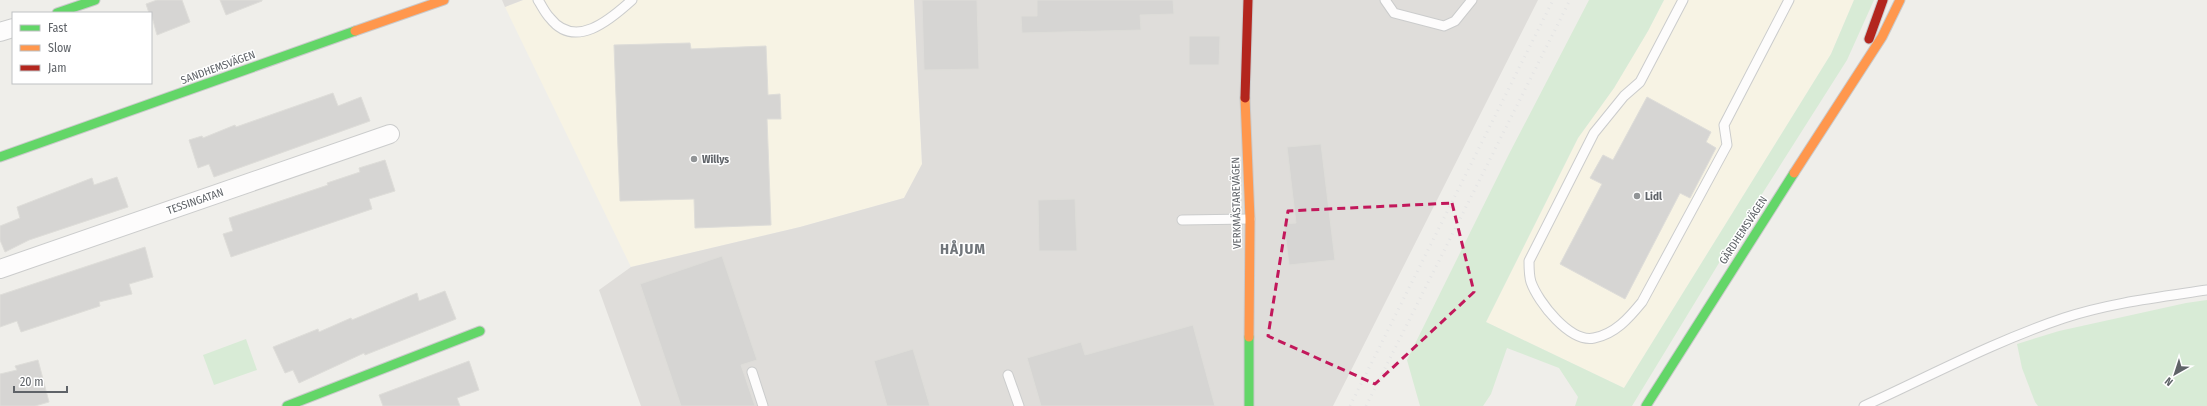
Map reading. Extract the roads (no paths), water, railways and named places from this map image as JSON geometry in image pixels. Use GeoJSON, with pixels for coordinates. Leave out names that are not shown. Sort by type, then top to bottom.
{"type":"FeatureCollection","features":[{"type":"Feature","properties":{"kind":"street"},"geometry":{"type":"LineString","coordinates":[[60,12],[96,0]]}},
{"type":"Feature","properties":{"kind":"street","name":"SANDHEMSVÄGEN"},"geometry":{"type":"LineString","coordinates":[[0,157],[444,0]]}},
{"type":"Feature","properties":{"kind":"street","name":"VERKMÄSTAREVÄGEN"},"geometry":{"type":"LineString","coordinates":[[1248,0],[1244,79],[1250,219],[1249,406]]}},
{"type":"Feature","properties":{"kind":"street","name":"GÄRDHEMSVÄGEN"},"geometry":{"type":"LineString","coordinates":[[1861,67],[1883,0]]}},
{"type":"Feature","properties":{"kind":"street","name":"GÄRDHEMSVÄGEN"},"geometry":{"type":"LineString","coordinates":[[1646,406],[1861,67],[1882,37],[1900,0]]}},
{"type":"Feature","properties":{"kind":"street"},"geometry":{"type":"LineString","coordinates":[[0,32],[12,28]]}},
{"type":"Feature","properties":{"kind":"street","name":"TESSINGATAN"},"geometry":{"type":"LineString","coordinates":[[0,269],[390,134]]}},
{"type":"Feature","properties":{"kind":"street"},"geometry":{"type":"LineString","coordinates":[[287,406],[480,331]]}},
{"type":"Feature","properties":{"kind":"lane"},"geometry":{"type":"LineString","coordinates":[[538,0],[550,20],[569,32],[593,30],[617,14],[632,0]]}},
{"type":"Feature","properties":{"kind":"lane"},"geometry":{"type":"LineString","coordinates":[[1384,0],[1394,13],[1444,26],[1455,21],[1472,0]]}},
{"type":"Feature","properties":{"kind":"lane"},"geometry":{"type":"LineString","coordinates":[[1683,0],[1640,82],[1624,96],[1594,133],[1529,261],[1531,282],[1544,306],[1558,323],[1575,334],[1593,338],[1607,333],[1626,321],[1642,302],[1727,146],[1724,125],[1789,0]]}},
{"type":"Feature","properties":{"kind":"lane"},"geometry":{"type":"LineString","coordinates":[[1182,220],[1250,219]]}},
{"type":"Feature","properties":{"kind":"lane"},"geometry":{"type":"LineString","coordinates":[[1864,406],[2011,338],[2065,318],[2130,303],[2207,290]]}},
{"type":"Feature","properties":{"kind":"lane"},"geometry":{"type":"LineString","coordinates":[[752,372],[763,406]]}},
{"type":"Feature","properties":{"kind":"lane"},"geometry":{"type":"LineString","coordinates":[[1008,375],[1019,406]]}},
{"type":"Feature","properties":{"kind":"railway"},"geometry":{"type":"LineString","coordinates":[[1350,406],[1553,0]]}},
{"type":"Feature","properties":{"kind":"railway"},"geometry":{"type":"LineString","coordinates":[[1366,406],[1570,0]]}},
{"type":"Feature","properties":{"kind":"place","name":"Willys"},"geometry":{"type":"Point","coordinates":[694,159]}},
{"type":"Feature","properties":{"kind":"place","name":"Lidl"},"geometry":{"type":"Point","coordinates":[1637,196]}},
{"type":"Feature","properties":{"kind":"district","name":"HÅJUM"},"geometry":{"type":"Point","coordinates":[963,249]}}]}
